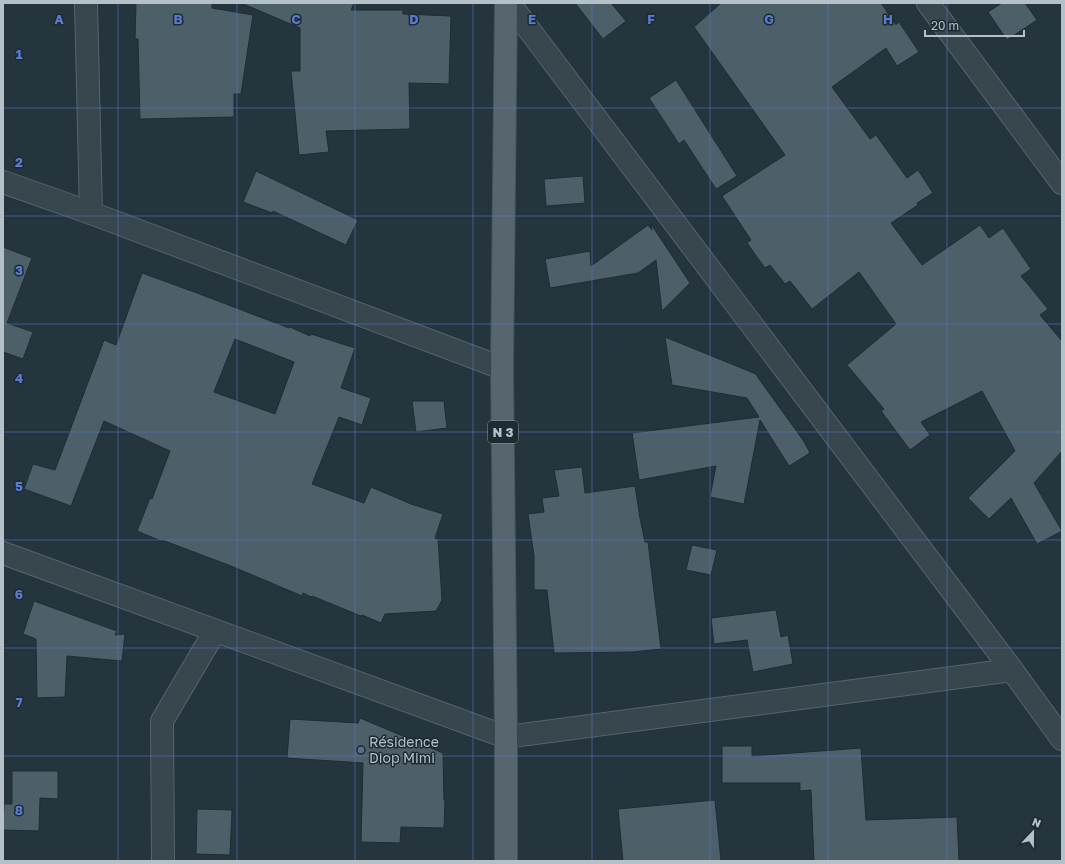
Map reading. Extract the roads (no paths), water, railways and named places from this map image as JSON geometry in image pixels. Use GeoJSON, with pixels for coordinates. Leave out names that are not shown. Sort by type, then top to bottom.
{"type":"FeatureCollection","features":[{"type":"Feature","properties":{"kind":"main road","name":"N 3"},"geometry":{"type":"LineString","coordinates":[[506,861],[502,368],[507,3]]}},
{"type":"Feature","properties":{"kind":"street"},"geometry":{"type":"LineString","coordinates":[[86,3],[91,213]]}},
{"type":"Feature","properties":{"kind":"street"},"geometry":{"type":"LineString","coordinates":[[507,3],[1012,670],[1062,739]]}},
{"type":"Feature","properties":{"kind":"street"},"geometry":{"type":"LineString","coordinates":[[928,3],[1062,183]]}},
{"type":"Feature","properties":{"kind":"street"},"geometry":{"type":"LineString","coordinates":[[3,182],[91,213],[502,368]]}},
{"type":"Feature","properties":{"kind":"street"},"geometry":{"type":"LineString","coordinates":[[3,553],[506,737],[1012,670]]}},
{"type":"Feature","properties":{"kind":"street"},"geometry":{"type":"LineString","coordinates":[[163,861],[162,721],[215,631]]}},
{"type":"Feature","properties":{"kind":"place","name":"Résidence Diop Mimi"},"geometry":{"type":"Point","coordinates":[361,750]}}]}
